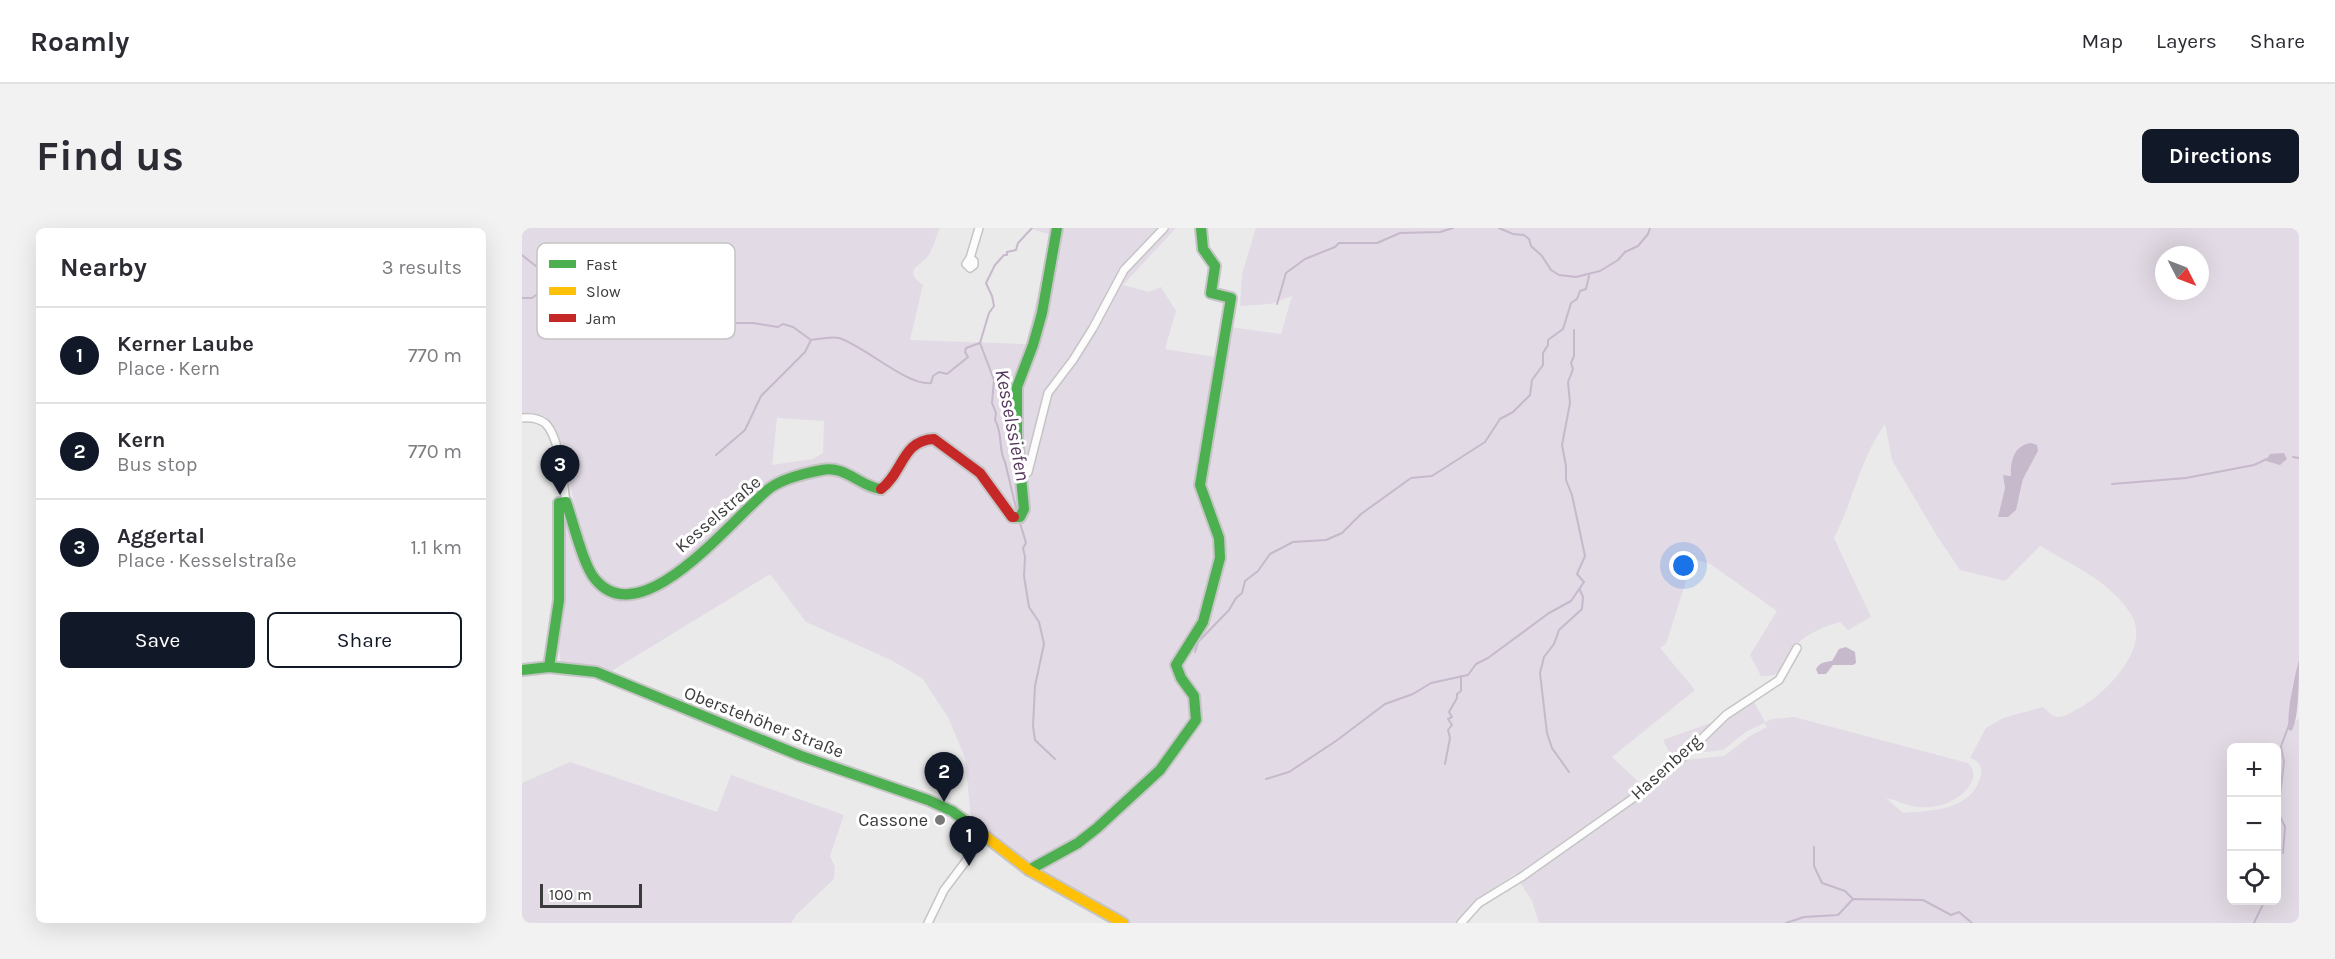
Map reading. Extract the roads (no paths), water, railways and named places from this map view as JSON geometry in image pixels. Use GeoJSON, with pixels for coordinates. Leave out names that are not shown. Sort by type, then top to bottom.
{"type":"FeatureCollection","features":[{"type":"Feature","properties":{"kind":"street"},"geometry":{"type":"LineString","coordinates":[[970,258],[979,228]]}},
{"type":"Feature","properties":{"kind":"street","name":"Kesselstraße"},"geometry":{"type":"LineString","coordinates":[[566,502],[591,574],[598,584],[608,591],[628,596],[651,589],[675,572],[774,486],[826,469],[845,470],[879,490],[891,482],[908,450],[916,442],[934,439],[980,473],[1012,517],[1018,518],[1024,509],[1017,436],[1017,387],[1042,313],[1057,228]]}},
{"type":"Feature","properties":{"kind":"street"},"geometry":{"type":"LineString","coordinates":[[1021,478],[1028,472],[1048,393],[1094,328],[1124,270],[1164,228]]}},
{"type":"Feature","properties":{"kind":"street"},"geometry":{"type":"LineString","coordinates":[[1029,870],[1078,843],[1097,828],[1160,770],[1196,720],[1194,696],[1181,678],[1176,665],[1203,622],[1220,558],[1219,538],[1200,486],[1231,298],[1211,294],[1215,266],[1203,249],[1201,228]]}},
{"type":"Feature","properties":{"kind":"street"},"geometry":{"type":"LineString","coordinates":[[522,418],[532,417],[547,425],[556,444],[566,502],[559,503],[559,600],[549,667]]}},
{"type":"Feature","properties":{"kind":"street","name":"Hasenberg"},"geometry":{"type":"LineString","coordinates":[[1461,923],[1479,903],[1523,876],[1632,799],[1683,757],[1726,715],[1779,680],[1797,648]]}},
{"type":"Feature","properties":{"kind":"street","name":"Oberstehöher Straße"},"geometry":{"type":"LineString","coordinates":[[522,670],[549,667],[596,672],[801,756],[928,800],[952,812],[1029,870],[1123,923]]}},
{"type":"Feature","properties":{"kind":"street"},"geometry":{"type":"LineString","coordinates":[[928,923],[944,890],[984,837]]}},
{"type":"Feature","properties":{"kind":"street"},"geometry":{"type":"LineString","coordinates":[[932,915],[936,923]]}},
{"type":"Feature","properties":{"kind":"waterway"},"geometry":{"type":"LineString","coordinates":[[735,323],[778,327],[783,324],[793,327],[811,340],[839,338],[910,378],[931,383],[933,376],[939,372],[947,374],[968,357],[965,352],[966,348],[980,343],[989,313],[994,306],[986,283],[995,265],[1004,255],[1007,255],[1007,252],[1016,250],[1018,243],[1032,228]]}},
{"type":"Feature","properties":{"kind":"waterway"},"geometry":{"type":"LineString","coordinates":[[1277,304],[1286,273],[1305,259],[1335,247],[1339,243],[1377,243],[1400,233],[1440,232],[1453,228]]}},
{"type":"Feature","properties":{"kind":"waterway"},"geometry":{"type":"LineString","coordinates":[[1499,228],[1513,234],[1524,235],[1551,270],[1559,275],[1576,277],[1600,271],[1618,260],[1625,252],[1638,246],[1650,228]]}},
{"type":"Feature","properties":{"kind":"waterway"},"geometry":{"type":"LineString","coordinates":[[522,255],[537,267]]}},
{"type":"Feature","properties":{"kind":"waterway"},"geometry":{"type":"LineString","coordinates":[[1195,652],[1198,642],[1229,610],[1242,593],[1245,581],[1258,571],[1270,554],[1293,542],[1326,540],[1342,533],[1361,514],[1411,478],[1432,476],[1485,442],[1500,419],[1513,412],[1530,395],[1532,380],[1543,365],[1543,353],[1548,340],[1563,329],[1571,303],[1577,299],[1580,291],[1586,289],[1589,276]]}},
{"type":"Feature","properties":{"kind":"waterway"},"geometry":{"type":"LineString","coordinates":[[522,298],[532,298],[537,294]]}},
{"type":"Feature","properties":{"kind":"waterway"},"geometry":{"type":"LineString","coordinates":[[1266,779],[1289,772],[1336,741],[1385,704],[1413,694],[1431,683],[1468,675],[1476,664],[1488,658],[1549,613],[1571,601],[1584,582],[1577,574],[1585,556],[1572,495],[1566,480],[1562,445],[1570,403],[1568,382],[1573,369],[1571,363],[1574,356],[1574,330]]}},
{"type":"Feature","properties":{"kind":"waterway"},"geometry":{"type":"LineString","coordinates":[[716,455],[745,430],[761,396],[805,352],[811,340]]}},
{"type":"Feature","properties":{"kind":"waterway","name":"Kesselssiefen"},"geometry":{"type":"LineString","coordinates":[[980,343],[994,380],[992,403],[1017,512]]}},
{"type":"Feature","properties":{"kind":"waterway"},"geometry":{"type":"LineString","coordinates":[[2293,457],[2299,458]]}},
{"type":"Feature","properties":{"kind":"waterway"},"geometry":{"type":"LineString","coordinates":[[2112,484],[2186,478],[2254,465],[2269,458]]}},
{"type":"Feature","properties":{"kind":"waterway","name":"Kesselssiefen"},"geometry":{"type":"LineString","coordinates":[[1020,523],[1026,543],[1023,548],[1024,576],[1029,607],[1039,622],[1044,644],[1035,686],[1033,726],[1035,740],[1055,759]]}},
{"type":"Feature","properties":{"kind":"waterway"},"geometry":{"type":"LineString","coordinates":[[1569,772],[1552,748],[1547,733],[1540,673],[1544,657],[1554,644],[1559,630],[1582,609],[1583,597],[1580,590]]}},
{"type":"Feature","properties":{"kind":"waterway"},"geometry":{"type":"LineString","coordinates":[[1445,764],[1450,738],[1448,730],[1452,725],[1448,719],[1452,717],[1449,712],[1457,694],[1461,691],[1461,676]]}},
{"type":"Feature","properties":{"kind":"waterway"},"geometry":{"type":"LineString","coordinates":[[2283,853],[2285,827],[2278,812],[2284,762],[2281,746],[2289,725]]}},
{"type":"Feature","properties":{"kind":"waterway"},"geometry":{"type":"LineString","coordinates":[[1814,847],[1814,866],[1822,883],[1845,891],[1852,898]]}},
{"type":"Feature","properties":{"kind":"waterway"},"geometry":{"type":"LineString","coordinates":[[1786,923],[1804,917],[1838,915],[1853,899],[1923,900],[1951,915],[1959,912],[1972,923]]}},
{"type":"Feature","properties":{"kind":"waterway"},"geometry":{"type":"LineString","coordinates":[[2254,923],[2263,905]]}},
{"type":"Feature","properties":{"kind":"place","name":"Aggertal"},"geometry":{"type":"Point","coordinates":[560,495]}},
{"type":"Feature","properties":{"kind":"place","name":"Kern"},"geometry":{"type":"Point","coordinates":[944,802]}},
{"type":"Feature","properties":{"kind":"place","name":"Cassone"},"geometry":{"type":"Point","coordinates":[940,820]}},
{"type":"Feature","properties":{"kind":"place","name":"Kerner Laube"},"geometry":{"type":"Point","coordinates":[969,866]}}]}
